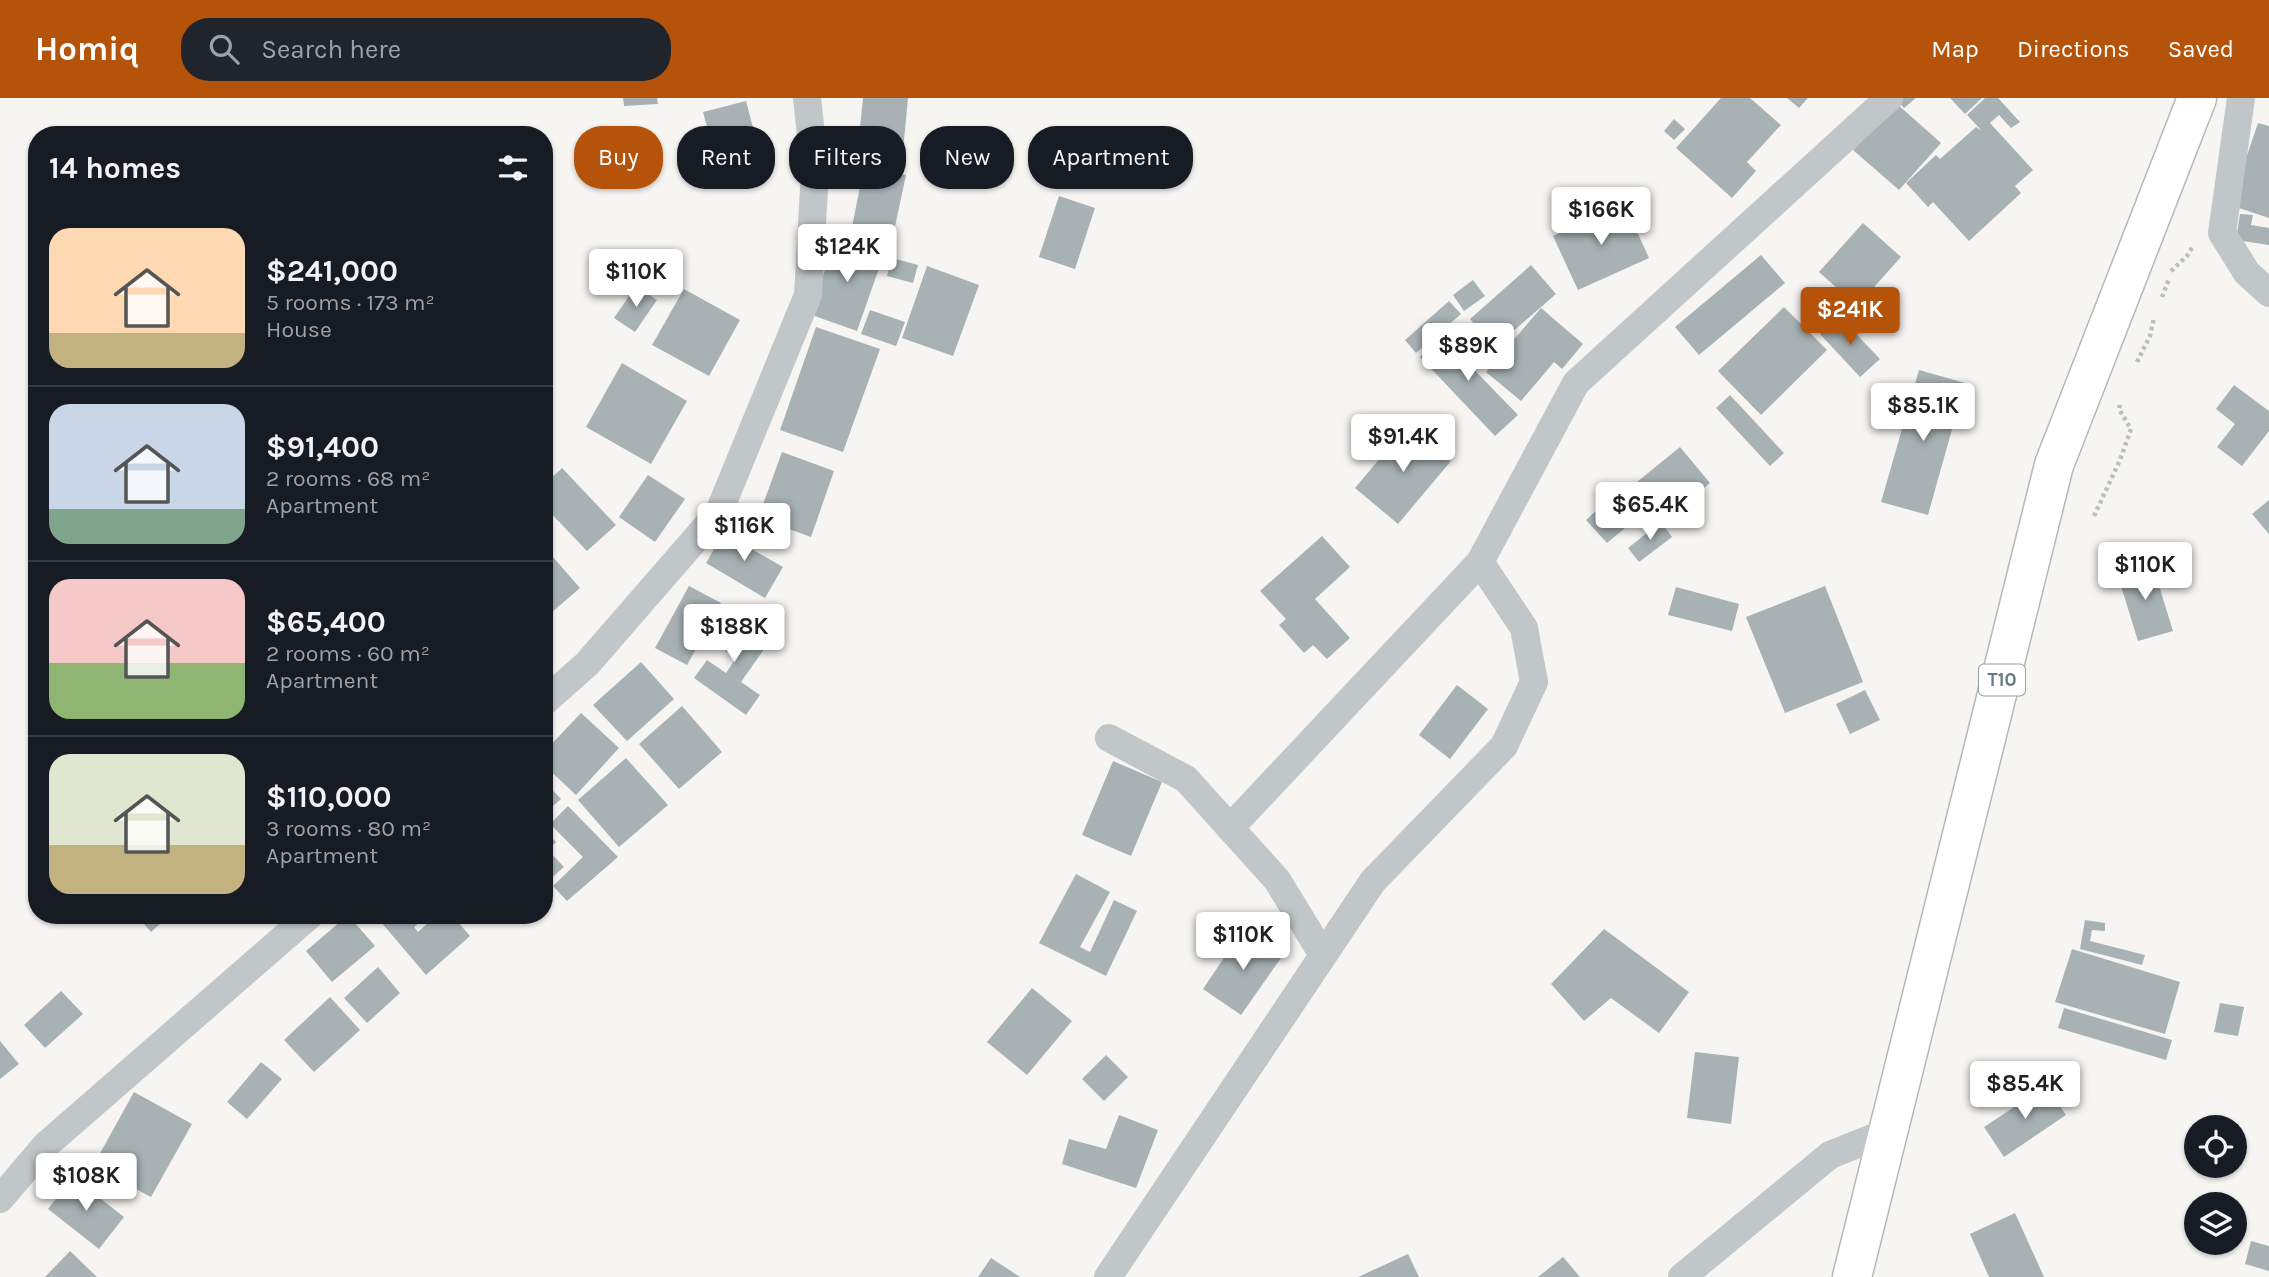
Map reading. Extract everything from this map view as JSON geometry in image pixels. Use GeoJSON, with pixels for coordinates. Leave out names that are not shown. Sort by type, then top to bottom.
{"type":"FeatureCollection","features":[{"type":"Feature","properties":{"kind":"highway","name":"T10"},"geometry":{"type":"LineString","coordinates":[[1852,1277],[1891,1131],[2054,465],[2197,98]]}},
{"type":"Feature","properties":{"kind":"street"},"geometry":{"type":"LineString","coordinates":[[553,694],[587,664],[719,512],[808,295],[815,171],[807,98]]}},
{"type":"Feature","properties":{"kind":"street"},"geometry":{"type":"LineString","coordinates":[[1230,828],[1480,562],[1576,383],[1889,98]]}},
{"type":"Feature","properties":{"kind":"street"},"geometry":{"type":"LineString","coordinates":[[2241,98],[2222,233],[2247,274],[2269,293]]}},
{"type":"Feature","properties":{"kind":"street"},"geometry":{"type":"LineString","coordinates":[[1108,1277],[1373,881],[1504,746],[1534,682],[1524,628],[1480,562]]}},
{"type":"Feature","properties":{"kind":"street"},"geometry":{"type":"LineString","coordinates":[[1109,737],[1186,779],[1277,880],[1323,955]]}},
{"type":"Feature","properties":{"kind":"street"},"geometry":{"type":"LineString","coordinates":[[0,1199],[46,1145],[300,924]]}},
{"type":"Feature","properties":{"kind":"street"},"geometry":{"type":"LineString","coordinates":[[1682,1277],[1830,1155],[1891,1131]]}},
{"type":"Feature","properties":{"kind":"path"},"geometry":{"type":"LineString","coordinates":[[2160,300],[2171,271],[2187,256],[2208,219],[2224,215]]}},
{"type":"Feature","properties":{"kind":"path"},"geometry":{"type":"LineString","coordinates":[[2135,365],[2150,336],[2155,309]]}},
{"type":"Feature","properties":{"kind":"path"},"geometry":{"type":"LineString","coordinates":[[2094,516],[2131,429],[2119,409],[2121,398]]}},
{"type":"Feature","properties":{"kind":"building"},"geometry":{"type":"Polygon","coordinates":[[[623,98],[657,98],[658,104],[624,106],[623,98]]]}},
{"type":"Feature","properties":{"kind":"building"},"geometry":{"type":"Polygon","coordinates":[[[863,98],[908,98],[905,126],[860,126],[863,98]]]}},
{"type":"Feature","properties":{"kind":"building"},"geometry":{"type":"Polygon","coordinates":[[[1721,98],[1750,98],[1781,125],[1747,162],[1756,171],[1732,198],[1676,148],[1721,98]]]}},
{"type":"Feature","properties":{"kind":"building"},"geometry":{"type":"Polygon","coordinates":[[[1787,98],[1808,98],[1799,108],[1787,98]]]}},
{"type":"Feature","properties":{"kind":"building"},"geometry":{"type":"Polygon","coordinates":[[[1895,98],[1916,98],[1904,108],[1895,98]]]}},
{"type":"Feature","properties":{"kind":"building"},"geometry":{"type":"Polygon","coordinates":[[[1950,98],[1982,98],[1965,114],[1950,98]]]}},
{"type":"Feature","properties":{"kind":"building"},"geometry":{"type":"Polygon","coordinates":[[[1985,98],[1998,98],[2020,122],[2011,128],[1999,115],[1990,123],[2033,170],[2015,186],[2021,193],[1969,241],[1933,202],[1928,207],[1906,183],[1936,155],[1940,159],[1976,127],[1982,131],[1967,115],[1985,98]]]}},
{"type":"Feature","properties":{"kind":"building"},"geometry":{"type":"Polygon","coordinates":[[[746,101],[753,126],[707,126],[703,112],[746,101]]]}},
{"type":"Feature","properties":{"kind":"building"},"geometry":{"type":"Polygon","coordinates":[[[1896,103],[1941,143],[1899,190],[1853,150],[1896,103]]]}},
{"type":"Feature","properties":{"kind":"building"},"geometry":{"type":"Polygon","coordinates":[[[1674,119],[1685,129],[1674,140],[1664,131],[1674,119]]]}},
{"type":"Feature","properties":{"kind":"building"},"geometry":{"type":"Polygon","coordinates":[[[2258,123],[2269,126],[2269,218],[2230,205],[2258,123]]]}},
{"type":"Feature","properties":{"kind":"building"},"geometry":{"type":"Polygon","coordinates":[[[859,189],[903,189],[893,236],[852,227],[859,189]]]}},
{"type":"Feature","properties":{"kind":"building"},"geometry":{"type":"Polygon","coordinates":[[[1059,196],[1095,208],[1075,269],[1039,257],[1059,196]]]}},
{"type":"Feature","properties":{"kind":"building"},"geometry":{"type":"Polygon","coordinates":[[[1624,203],[1649,258],[1578,290],[1553,236],[1624,203]]]}},
{"type":"Feature","properties":{"kind":"building"},"geometry":{"type":"Polygon","coordinates":[[[2240,214],[2253,215],[2251,225],[2269,228],[2269,245],[2236,240],[2240,214]]]}},
{"type":"Feature","properties":{"kind":"building"},"geometry":{"type":"Polygon","coordinates":[[[1863,223],[1901,257],[1857,306],[1819,272],[1863,223]]]}},
{"type":"Feature","properties":{"kind":"building"},"geometry":{"type":"Polygon","coordinates":[[[837,237],[884,254],[857,331],[809,314],[837,237]]]}},
{"type":"Feature","properties":{"kind":"building"},"geometry":{"type":"Polygon","coordinates":[[[1761,255],[1785,283],[1699,355],[1675,327],[1761,255]]]}},
{"type":"Feature","properties":{"kind":"building"},"geometry":{"type":"Polygon","coordinates":[[[892,258],[918,265],[913,283],[887,276],[892,258]]]}},
{"type":"Feature","properties":{"kind":"building"},"geometry":{"type":"Polygon","coordinates":[[[1531,265],[1556,294],[1487,354],[1478,344],[1486,337],[1470,319],[1531,265]]]}},
{"type":"Feature","properties":{"kind":"building"},"geometry":{"type":"Polygon","coordinates":[[[927,266],[979,285],[953,356],[902,338],[927,266]]]}},
{"type":"Feature","properties":{"kind":"building"},"geometry":{"type":"Polygon","coordinates":[[[1473,280],[1485,296],[1464,311],[1453,295],[1473,280]]]}},
{"type":"Feature","properties":{"kind":"building"},"geometry":{"type":"Polygon","coordinates":[[[636,286],[657,300],[635,332],[614,318],[636,286]]]}},
{"type":"Feature","properties":{"kind":"building"},"geometry":{"type":"Polygon","coordinates":[[[684,289],[740,320],[709,376],[652,345],[684,289]]]}},
{"type":"Feature","properties":{"kind":"building"},"geometry":{"type":"Polygon","coordinates":[[[1449,301],[1461,314],[1416,353],[1405,340],[1449,301]]]}},
{"type":"Feature","properties":{"kind":"building"},"geometry":{"type":"Polygon","coordinates":[[[1784,307],[1827,350],[1761,415],[1718,371],[1784,307]]]}},
{"type":"Feature","properties":{"kind":"building"},"geometry":{"type":"Polygon","coordinates":[[[1541,308],[1583,344],[1562,369],[1554,362],[1521,401],[1486,372],[1541,308]]]}},
{"type":"Feature","properties":{"kind":"building"},"geometry":{"type":"Polygon","coordinates":[[[870,310],[905,322],[896,346],[861,334],[870,310]]]}},
{"type":"Feature","properties":{"kind":"building"},"geometry":{"type":"Polygon","coordinates":[[[1839,316],[1880,359],[1860,377],[1820,334],[1839,316]]]}},
{"type":"Feature","properties":{"kind":"building"},"geometry":{"type":"Polygon","coordinates":[[[816,327],[880,349],[843,452],[780,430],[816,327]]]}},
{"type":"Feature","properties":{"kind":"building"},"geometry":{"type":"Polygon","coordinates":[[[1450,328],[1467,346],[1459,354],[1518,415],[1495,436],[1420,357],[1450,328]]]}},
{"type":"Feature","properties":{"kind":"building"},"geometry":{"type":"Polygon","coordinates":[[[622,363],[687,401],[651,464],[586,427],[622,363]]]}},
{"type":"Feature","properties":{"kind":"building"},"geometry":{"type":"Polygon","coordinates":[[[1919,370],[1965,383],[1928,515],[1881,502],[1919,370]]]}},
{"type":"Feature","properties":{"kind":"building"},"geometry":{"type":"Polygon","coordinates":[[[2234,385],[2269,411],[2269,431],[2242,466],[2217,447],[2235,424],[2216,409],[2234,385]]]}},
{"type":"Feature","properties":{"kind":"building"},"geometry":{"type":"Polygon","coordinates":[[[1730,395],[1784,453],[1770,466],[1716,408],[1730,395]]]}},
{"type":"Feature","properties":{"kind":"building"},"geometry":{"type":"Polygon","coordinates":[[[1408,425],[1451,461],[1398,524],[1355,488],[1408,425]]]}},
{"type":"Feature","properties":{"kind":"building"},"geometry":{"type":"Polygon","coordinates":[[[1680,447],[1710,483],[1662,523],[1632,486],[1680,447]]]}},
{"type":"Feature","properties":{"kind":"building"},"geometry":{"type":"Polygon","coordinates":[[[782,452],[834,471],[811,537],[758,518],[782,452]]]}},
{"type":"Feature","properties":{"kind":"building"},"geometry":{"type":"Polygon","coordinates":[[[562,468],[616,525],[587,551],[553,515],[553,476],[562,468]]]}},
{"type":"Feature","properties":{"kind":"building"},"geometry":{"type":"Polygon","coordinates":[[[648,475],[685,499],[655,542],[619,517],[648,475]]]}},
{"type":"Feature","properties":{"kind":"building"},"geometry":{"type":"Polygon","coordinates":[[[1609,499],[1631,523],[1607,543],[1586,520],[1609,499]]]}},
{"type":"Feature","properties":{"kind":"building"},"geometry":{"type":"Polygon","coordinates":[[[2269,500],[2269,534],[2252,514],[2269,500]]]}},
{"type":"Feature","properties":{"kind":"building"},"geometry":{"type":"Polygon","coordinates":[[[1661,522],[1672,537],[1639,562],[1628,548],[1661,522]]]}},
{"type":"Feature","properties":{"kind":"building"},"geometry":{"type":"Polygon","coordinates":[[[728,525],[751,538],[746,546],[783,567],[765,598],[706,563],[728,525]]]}},
{"type":"Feature","properties":{"kind":"building"},"geometry":{"type":"Polygon","coordinates":[[[1322,536],[1350,567],[1315,599],[1350,638],[1327,659],[1313,645],[1304,653],[1279,625],[1286,619],[1260,591],[1322,536]]]}},
{"type":"Feature","properties":{"kind":"building"},"geometry":{"type":"Polygon","coordinates":[[[553,557],[580,588],[553,611],[553,557]]]}},
{"type":"Feature","properties":{"kind":"building"},"geometry":{"type":"Polygon","coordinates":[[[2152,563],[2173,631],[2138,641],[2117,573],[2152,563]]]}},
{"type":"Feature","properties":{"kind":"building"},"geometry":{"type":"Polygon","coordinates":[[[689,586],[721,603],[687,665],[655,648],[689,586]]]}},
{"type":"Feature","properties":{"kind":"building"},"geometry":{"type":"Polygon","coordinates":[[[1825,586],[1863,682],[1785,713],[1746,617],[1825,586]]]}},
{"type":"Feature","properties":{"kind":"building"},"geometry":{"type":"Polygon","coordinates":[[[1676,587],[1739,604],[1732,631],[1668,615],[1676,587]]]}},
{"type":"Feature","properties":{"kind":"building"},"geometry":{"type":"Polygon","coordinates":[[[726,612],[769,642],[741,682],[760,695],[746,715],[694,678],[707,660],[726,673],[736,658],[722,648],[728,640],[714,630],[726,612]]]}},
{"type":"Feature","properties":{"kind":"building"},"geometry":{"type":"Polygon","coordinates":[[[641,662],[674,699],[627,741],[593,705],[641,662]]]}},
{"type":"Feature","properties":{"kind":"building"},"geometry":{"type":"Polygon","coordinates":[[[1457,685],[1488,709],[1450,759],[1419,735],[1457,685]]]}},
{"type":"Feature","properties":{"kind":"building"},"geometry":{"type":"Polygon","coordinates":[[[1865,690],[1880,720],[1850,734],[1836,704],[1865,690]]]}},
{"type":"Feature","properties":{"kind":"building"},"geometry":{"type":"Polygon","coordinates":[[[682,706],[722,752],[679,789],[639,744],[682,706]]]}},
{"type":"Feature","properties":{"kind":"building"},"geometry":{"type":"Polygon","coordinates":[[[581,713],[619,748],[576,795],[553,773],[553,743],[581,713]]]}},
{"type":"Feature","properties":{"kind":"building"},"geometry":{"type":"Polygon","coordinates":[[[626,758],[668,805],[619,847],[578,800],[626,758]]]}},
{"type":"Feature","properties":{"kind":"building"},"geometry":{"type":"Polygon","coordinates":[[[1113,761],[1162,782],[1131,856],[1082,835],[1113,761]]]}},
{"type":"Feature","properties":{"kind":"building"},"geometry":{"type":"Polygon","coordinates":[[[553,791],[561,799],[553,806],[553,791]]]}},
{"type":"Feature","properties":{"kind":"building"},"geometry":{"type":"Polygon","coordinates":[[[568,806],[618,857],[567,901],[553,886],[583,857],[553,827],[553,821],[568,806]]]}},
{"type":"Feature","properties":{"kind":"building"},"geometry":{"type":"Polygon","coordinates":[[[553,855],[564,867],[553,877],[553,855]]]}},
{"type":"Feature","properties":{"kind":"building"},"geometry":{"type":"Polygon","coordinates":[[[1076,874],[1110,892],[1080,947],[1090,952],[1114,900],[1137,911],[1106,976],[1039,943],[1076,874]]]}},
{"type":"Feature","properties":{"kind":"building"},"geometry":{"type":"Polygon","coordinates":[[[2085,920],[2105,923],[2105,931],[2092,930],[2090,941],[2145,955],[2142,965],[2080,949],[2085,920]]]}},
{"type":"Feature","properties":{"kind":"building"},"geometry":{"type":"Polygon","coordinates":[[[144,924],[160,924],[151,932],[144,924]]]}},
{"type":"Feature","properties":{"kind":"building"},"geometry":{"type":"Polygon","coordinates":[[[338,924],[356,924],[375,946],[332,982],[306,951],[338,924]]]}},
{"type":"Feature","properties":{"kind":"building"},"geometry":{"type":"Polygon","coordinates":[[[383,924],[418,924],[414,927],[418,932],[427,924],[460,924],[470,936],[426,975],[383,924]]]}},
{"type":"Feature","properties":{"kind":"building"},"geometry":{"type":"Polygon","coordinates":[[[1244,928],[1283,955],[1241,1015],[1203,989],[1244,928]]]}},
{"type":"Feature","properties":{"kind":"building"},"geometry":{"type":"Polygon","coordinates":[[[1604,929],[1689,992],[1659,1033],[1611,998],[1584,1021],[1551,984],[1604,929]]]}},
{"type":"Feature","properties":{"kind":"building"},"geometry":{"type":"Polygon","coordinates":[[[2072,949],[2180,982],[2165,1034],[2055,1002],[2072,949]]]}},
{"type":"Feature","properties":{"kind":"building"},"geometry":{"type":"Polygon","coordinates":[[[378,967],[400,993],[367,1023],[344,998],[378,967]]]}},
{"type":"Feature","properties":{"kind":"building"},"geometry":{"type":"Polygon","coordinates":[[[1032,988],[1072,1021],[1027,1075],[987,1042],[1032,988]]]}},
{"type":"Feature","properties":{"kind":"building"},"geometry":{"type":"Polygon","coordinates":[[[61,991],[83,1014],[45,1048],[24,1025],[61,991]]]}},
{"type":"Feature","properties":{"kind":"building"},"geometry":{"type":"Polygon","coordinates":[[[330,997],[360,1030],[314,1072],[284,1040],[330,997]]]}},
{"type":"Feature","properties":{"kind":"building"},"geometry":{"type":"Polygon","coordinates":[[[2220,1003],[2244,1007],[2238,1036],[2214,1032],[2220,1003]]]}},
{"type":"Feature","properties":{"kind":"building"},"geometry":{"type":"Polygon","coordinates":[[[2064,1008],[2172,1040],[2166,1060],[2058,1028],[2064,1008]]]}},
{"type":"Feature","properties":{"kind":"building"},"geometry":{"type":"Polygon","coordinates":[[[0,1041],[19,1064],[0,1079],[0,1041]]]}},
{"type":"Feature","properties":{"kind":"building"},"geometry":{"type":"Polygon","coordinates":[[[1695,1052],[1739,1057],[1731,1124],[1687,1118],[1695,1052]]]}},
{"type":"Feature","properties":{"kind":"building"},"geometry":{"type":"Polygon","coordinates":[[[1106,1055],[1128,1077],[1104,1101],[1082,1079],[1106,1055]]]}},
{"type":"Feature","properties":{"kind":"building"},"geometry":{"type":"Polygon","coordinates":[[[261,1062],[282,1079],[247,1119],[227,1102],[261,1062]]]}},
{"type":"Feature","properties":{"kind":"building"},"geometry":{"type":"Polygon","coordinates":[[[2046,1086],[2066,1115],[2004,1157],[1984,1127],[2046,1086]]]}},
{"type":"Feature","properties":{"kind":"building"},"geometry":{"type":"Polygon","coordinates":[[[134,1092],[192,1124],[151,1197],[93,1166],[134,1092]]]}},
{"type":"Feature","properties":{"kind":"building"},"geometry":{"type":"Polygon","coordinates":[[[1119,1115],[1158,1130],[1136,1188],[1062,1164],[1069,1139],[1106,1149],[1119,1115]]]}},
{"type":"Feature","properties":{"kind":"building"},"geometry":{"type":"Polygon","coordinates":[[[73,1177],[124,1217],[99,1249],[48,1209],[73,1177]]]}},
{"type":"Feature","properties":{"kind":"building"},"geometry":{"type":"Polygon","coordinates":[[[2015,1213],[2044,1277],[1989,1277],[1970,1234],[2015,1213]]]}},
{"type":"Feature","properties":{"kind":"building"},"geometry":{"type":"Polygon","coordinates":[[[2251,1241],[2269,1246],[2269,1271],[2245,1264],[2251,1241]]]}},
{"type":"Feature","properties":{"kind":"building"},"geometry":{"type":"Polygon","coordinates":[[[70,1251],[97,1277],[45,1277],[70,1251]]]}},
{"type":"Feature","properties":{"kind":"building"},"geometry":{"type":"Polygon","coordinates":[[[1408,1254],[1419,1277],[1358,1277],[1408,1254]]]}},
{"type":"Feature","properties":{"kind":"building"},"geometry":{"type":"Polygon","coordinates":[[[1563,1257],[1580,1277],[1538,1277],[1563,1257]]]}},
{"type":"Feature","properties":{"kind":"building"},"geometry":{"type":"Polygon","coordinates":[[[991,1258],[1020,1277],[978,1277],[991,1258]]]}}]}
